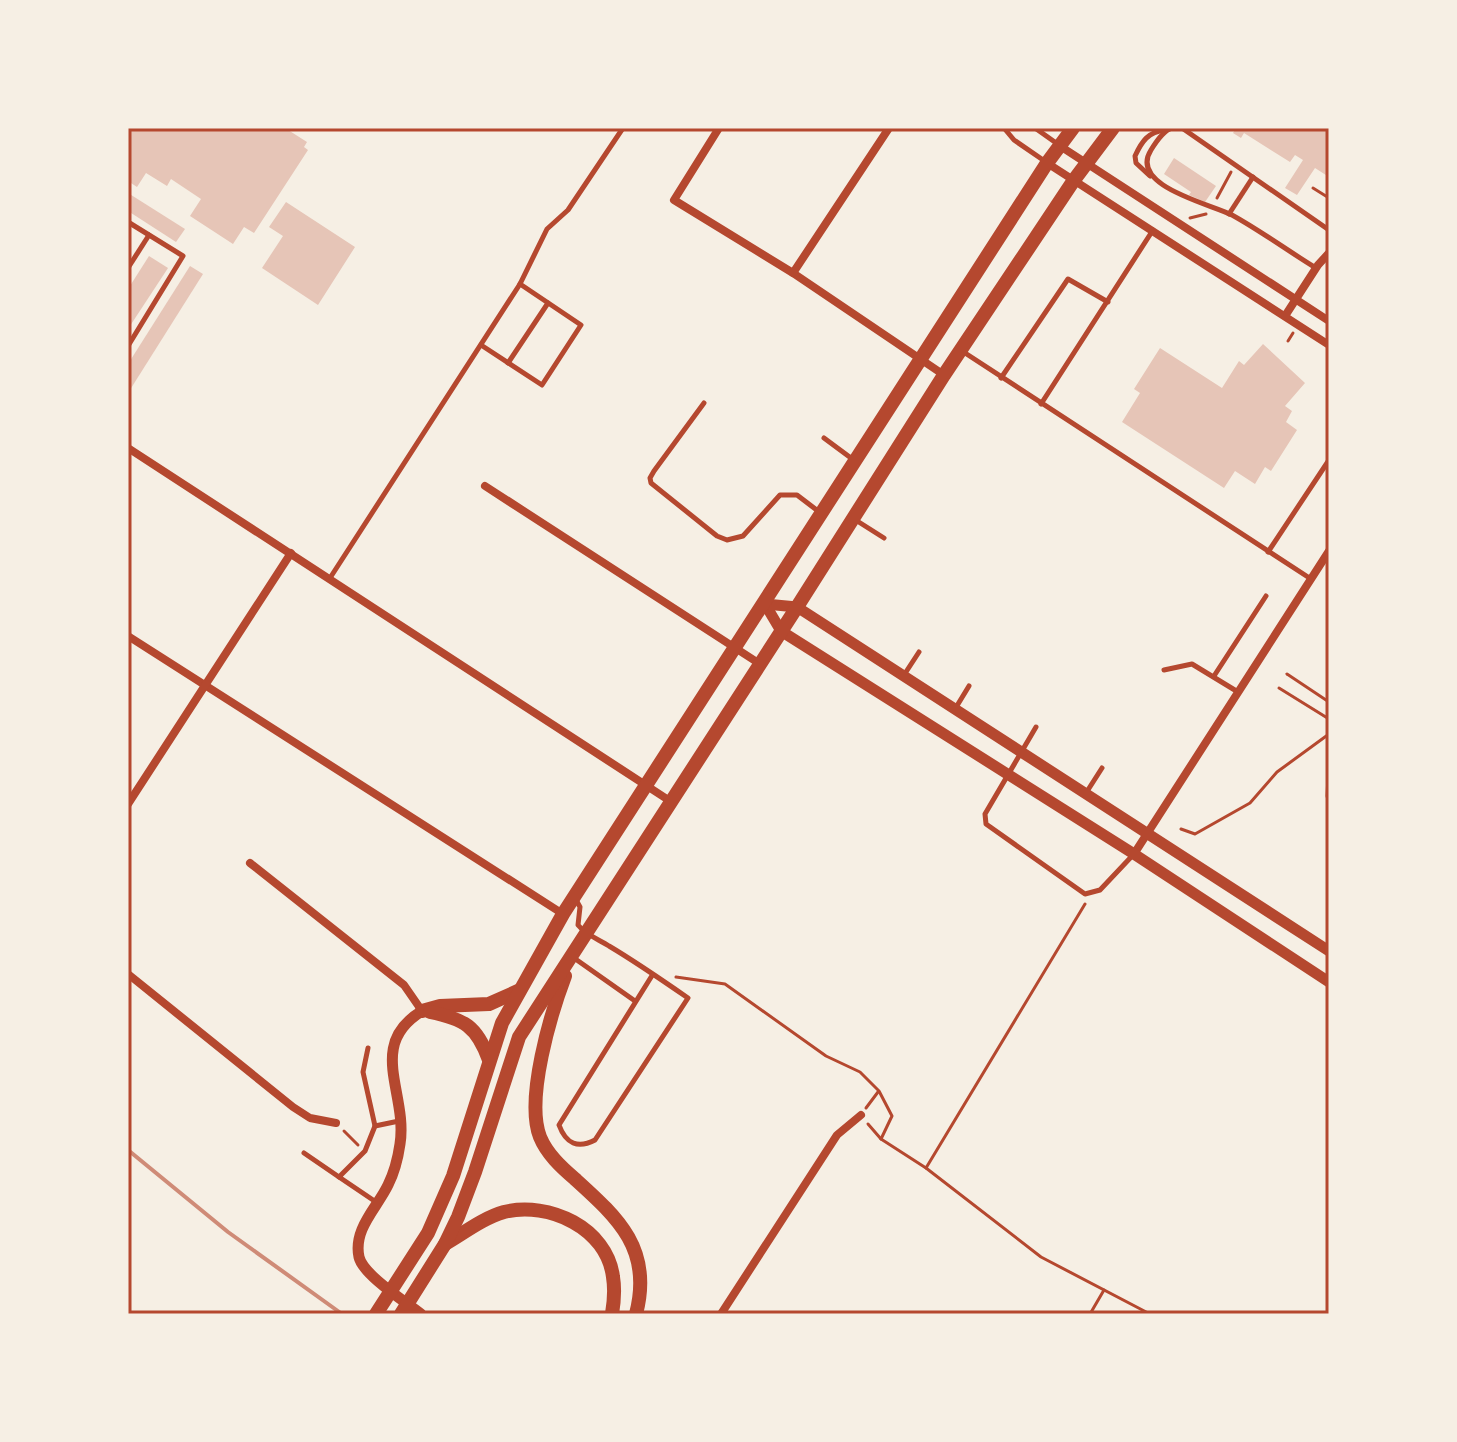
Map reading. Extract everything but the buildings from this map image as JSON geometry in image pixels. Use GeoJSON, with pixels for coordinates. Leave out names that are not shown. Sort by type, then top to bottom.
{"type":"FeatureCollection","features":[{"type":"Feature","properties":{"kind":"main road"},"geometry":{"type":"LineString","coordinates":[[376,1314],[428,1233],[453,1176],[502,1023],[563,914],[1047,163],[1073,128]]}},
{"type":"Feature","properties":{"kind":"main road"},"geometry":{"type":"LineString","coordinates":[[401,1314],[445,1244],[475,1172],[519,1037],[944,375],[1074,180],[1113,128]]}},
{"type":"Feature","properties":{"kind":"main road"},"geometry":{"type":"LineString","coordinates":[[582,936],[548,1025],[537,1085],[539,1136],[561,1166],[622,1225],[633,1244],[639,1279],[636,1314]]}},
{"type":"Feature","properties":{"kind":"main road"},"geometry":{"type":"LineString","coordinates":[[422,1011],[440,1006],[489,1004],[518,991]]}},
{"type":"Feature","properties":{"kind":"main road"},"geometry":{"type":"LineString","coordinates":[[422,1011],[455,1017],[466,1023],[484,1045],[489,1060]]}},
{"type":"Feature","properties":{"kind":"main road"},"geometry":{"type":"LineString","coordinates":[[445,1244],[482,1221],[504,1212],[528,1210],[560,1215],[591,1235],[601,1247],[613,1275],[612,1314]]}},
{"type":"Feature","properties":{"kind":"street"},"geometry":{"type":"LineString","coordinates":[[719,128],[674,200],[793,273],[944,375]]}},
{"type":"Feature","properties":{"kind":"street"},"geometry":{"type":"LineString","coordinates":[[793,273],[889,128]]}},
{"type":"Feature","properties":{"kind":"street"},"geometry":{"type":"LineString","coordinates":[[1060,146],[1329,321]]}},
{"type":"Feature","properties":{"kind":"street"},"geometry":{"type":"LineString","coordinates":[[1047,163],[1329,345]]}},
{"type":"Feature","properties":{"kind":"street"},"geometry":{"type":"LineString","coordinates":[[1285,316],[1329,253]]}},
{"type":"Feature","properties":{"kind":"street"},"geometry":{"type":"LineString","coordinates":[[128,448],[670,801]]}},
{"type":"Feature","properties":{"kind":"street"},"geometry":{"type":"LineString","coordinates":[[485,486],[760,664]]}},
{"type":"Feature","properties":{"kind":"street"},"geometry":{"type":"LineString","coordinates":[[1134,854],[1329,551]]}},
{"type":"Feature","properties":{"kind":"street"},"geometry":{"type":"LineString","coordinates":[[128,804],[291,553]]}},
{"type":"Feature","properties":{"kind":"street"},"geometry":{"type":"LineString","coordinates":[[765,604],[797,607],[1329,951]]}},
{"type":"Feature","properties":{"kind":"street"},"geometry":{"type":"LineString","coordinates":[[765,604],[781,631],[1134,854],[1329,982]]}},
{"type":"Feature","properties":{"kind":"street"},"geometry":{"type":"LineString","coordinates":[[128,636],[563,914]]}},
{"type":"Feature","properties":{"kind":"street"},"geometry":{"type":"LineString","coordinates":[[250,863],[404,985],[422,1011],[408,1019],[395,1037],[392,1055],[400,1121],[398,1158],[389,1182],[361,1229],[358,1243],[360,1262],[365,1269],[421,1314]]}},
{"type":"Feature","properties":{"kind":"street"},"geometry":{"type":"LineString","coordinates":[[128,974],[293,1107],[310,1118],[336,1123]]}},
{"type":"Feature","properties":{"kind":"street"},"geometry":{"type":"LineString","coordinates":[[721,1314],[837,1135],[861,1115]]}},
{"type":"Feature","properties":{"kind":"lane"},"geometry":{"type":"LineString","coordinates":[[330,578],[520,284],[547,229],[568,210],[623,128]]}},
{"type":"Feature","properties":{"kind":"lane"},"geometry":{"type":"LineString","coordinates":[[1004,128],[1009,136],[1047,163]]}},
{"type":"Feature","properties":{"kind":"lane"},"geometry":{"type":"LineString","coordinates":[[1035,128],[1060,146]]}},
{"type":"Feature","properties":{"kind":"lane"},"geometry":{"type":"LineString","coordinates":[[1182,128],[1329,230]]}},
{"type":"Feature","properties":{"kind":"lane"},"geometry":{"type":"LineString","coordinates":[[1151,176],[1147,164],[1148,153],[1169,129]]}},
{"type":"Feature","properties":{"kind":"lane"},"geometry":{"type":"LineString","coordinates":[[1169,129],[1154,131],[1148,136],[1135,156],[1136,163],[1187,199],[1229,214],[1316,268]]}},
{"type":"Feature","properties":{"kind":"lane"},"geometry":{"type":"LineString","coordinates":[[1229,214],[1253,177]]}},
{"type":"Feature","properties":{"kind":"lane"},"geometry":{"type":"LineString","coordinates":[[128,222],[183,256],[128,346]]}},
{"type":"Feature","properties":{"kind":"lane"},"geometry":{"type":"LineString","coordinates":[[1041,404],[1153,230]]}},
{"type":"Feature","properties":{"kind":"lane"},"geometry":{"type":"LineString","coordinates":[[128,268],[149,235]]}},
{"type":"Feature","properties":{"kind":"lane"},"geometry":{"type":"LineString","coordinates":[[1001,378],[1068,279],[1108,302]]}},
{"type":"Feature","properties":{"kind":"lane"},"geometry":{"type":"LineString","coordinates":[[481,345],[542,385],[581,325],[520,284]]}},
{"type":"Feature","properties":{"kind":"lane"},"geometry":{"type":"LineString","coordinates":[[508,363],[548,303]]}},
{"type":"Feature","properties":{"kind":"lane"},"geometry":{"type":"LineString","coordinates":[[961,350],[1311,579]]}},
{"type":"Feature","properties":{"kind":"lane"},"geometry":{"type":"LineString","coordinates":[[704,403],[654,471],[651,483],[727,540],[743,536],[780,495],[797,495],[822,514]]}},
{"type":"Feature","properties":{"kind":"lane"},"geometry":{"type":"LineString","coordinates":[[824,438],[856,461]]}},
{"type":"Feature","properties":{"kind":"lane"},"geometry":{"type":"LineString","coordinates":[[1268,552],[1329,460]]}},
{"type":"Feature","properties":{"kind":"lane"},"geometry":{"type":"LineString","coordinates":[[853,518],[884,538]]}},
{"type":"Feature","properties":{"kind":"lane"},"geometry":{"type":"LineString","coordinates":[[1214,676],[1266,596]]}},
{"type":"Feature","properties":{"kind":"lane"},"geometry":{"type":"LineString","coordinates":[[903,676],[919,652]]}},
{"type":"Feature","properties":{"kind":"lane"},"geometry":{"type":"LineString","coordinates":[[1164,670],[1192,664],[1239,692]]}},
{"type":"Feature","properties":{"kind":"lane"},"geometry":{"type":"LineString","coordinates":[[955,709],[969,686]]}},
{"type":"Feature","properties":{"kind":"lane"},"geometry":{"type":"LineString","coordinates":[[1036,727],[985,814],[986,824],[1085,894],[1100,890],[1134,854]]}},
{"type":"Feature","properties":{"kind":"lane"},"geometry":{"type":"LineString","coordinates":[[1086,794],[1102,768]]}},
{"type":"Feature","properties":{"kind":"lane"},"geometry":{"type":"LineString","coordinates":[[574,898],[580,907],[578,925],[582,936],[653,974],[688,998],[595,1140],[584,1145],[570,1143],[559,1125],[653,974]]}},
{"type":"Feature","properties":{"kind":"lane"},"geometry":{"type":"LineString","coordinates":[[573,957],[635,1001]]}},
{"type":"Feature","properties":{"kind":"lane"},"geometry":{"type":"LineString","coordinates":[[339,1177],[365,1151],[375,1126],[363,1072],[368,1048]]}},
{"type":"Feature","properties":{"kind":"lane"},"geometry":{"type":"LineString","coordinates":[[375,1126],[400,1121]]}},
{"type":"Feature","properties":{"kind":"lane"},"geometry":{"type":"LineString","coordinates":[[304,1153],[377,1203]]}},
{"type":"Feature","properties":{"kind":"path"},"geometry":{"type":"LineString","coordinates":[[1190,218],[1205,215],[1211,208],[1235,165]]}},
{"type":"Feature","properties":{"kind":"path"},"geometry":{"type":"LineString","coordinates":[[1313,188],[1329,198]]}},
{"type":"Feature","properties":{"kind":"path"},"geometry":{"type":"LineString","coordinates":[[1288,341],[1293,333]]}},
{"type":"Feature","properties":{"kind":"path"},"geometry":{"type":"LineString","coordinates":[[1287,674],[1329,702]]}},
{"type":"Feature","properties":{"kind":"path"},"geometry":{"type":"LineString","coordinates":[[1279,688],[1329,719]]}},
{"type":"Feature","properties":{"kind":"path"},"geometry":{"type":"LineString","coordinates":[[1181,829],[1195,834],[1224,820],[1250,803],[1277,772],[1329,734]]}},
{"type":"Feature","properties":{"kind":"path"},"geometry":{"type":"LineString","coordinates":[[1329,756],[1329,805]]}},
{"type":"Feature","properties":{"kind":"path"},"geometry":{"type":"LineString","coordinates":[[926,1168],[1092,892]]}},
{"type":"Feature","properties":{"kind":"path"},"geometry":{"type":"LineString","coordinates":[[653,974],[725,984],[826,1056],[860,1072],[879,1091],[892,1116],[881,1139],[926,1168],[1041,1257],[1150,1314]]}},
{"type":"Feature","properties":{"kind":"path"},"geometry":{"type":"LineString","coordinates":[[1090,1314],[1104,1290]]}},
{"type":"Feature","properties":{"kind":"railway"},"geometry":{"type":"LineString","coordinates":[[128,1150],[228,1232],[342,1314]]}}]}
